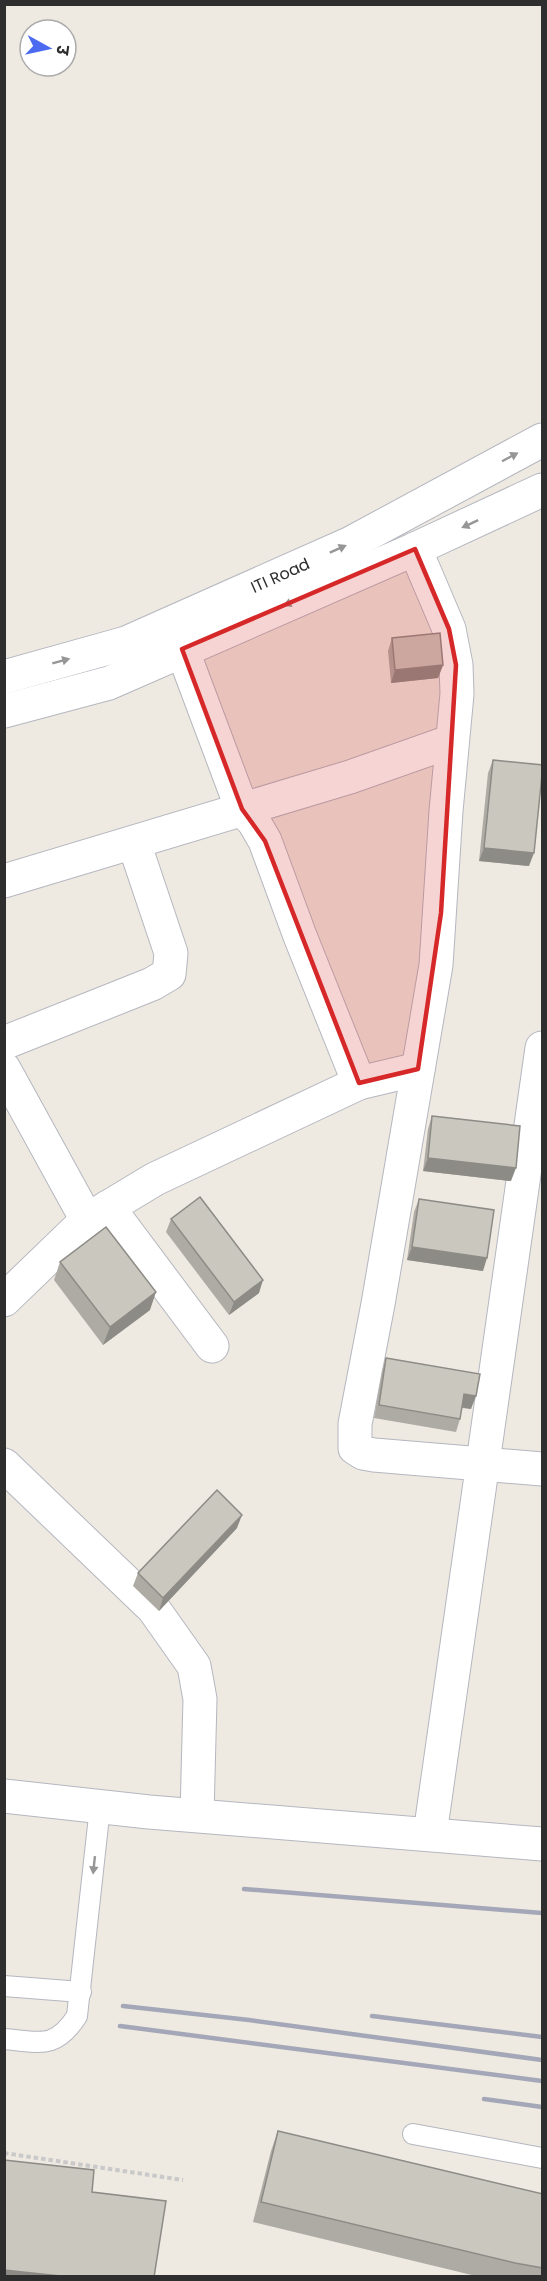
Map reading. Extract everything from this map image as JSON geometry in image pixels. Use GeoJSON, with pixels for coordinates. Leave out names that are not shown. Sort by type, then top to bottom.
{"type":"FeatureCollection","features":[{"type":"Feature","properties":{"kind":"street","name":"ITI Road"},"geometry":{"type":"LineString","coordinates":[[4,677],[126,643],[351,543],[543,440]]}},
{"type":"Feature","properties":{"kind":"street","name":"ITI Road"},"geometry":{"type":"LineString","coordinates":[[4,711],[108,682],[415,549],[543,490]]}},
{"type":"Feature","properties":{"kind":"street"},"geometry":{"type":"LineString","coordinates":[[415,549],[449,629],[456,665],[457,694],[436,965],[355,1424],[355,1448],[363,1453],[374,1455],[543,1469]]}},
{"type":"Feature","properties":{"kind":"street"},"geometry":{"type":"LineString","coordinates":[[182,649],[242,809],[254,822],[265,841],[359,1083]]}},
{"type":"Feature","properties":{"kind":"street"},"geometry":{"type":"LineString","coordinates":[[4,881],[350,777],[453,741]]}},
{"type":"Feature","properties":{"kind":"street"},"geometry":{"type":"LineString","coordinates":[[4,1043],[152,984],[169,974],[171,953],[134,843]]}},
{"type":"Feature","properties":{"kind":"street"},"geometry":{"type":"LineString","coordinates":[[429,1834],[543,1048]]}},
{"type":"Feature","properties":{"kind":"street"},"geometry":{"type":"LineString","coordinates":[[4,1069],[97,1213],[212,1346]]}},
{"type":"Feature","properties":{"kind":"street"},"geometry":{"type":"LineString","coordinates":[[4,1300],[97,1213],[155,1179],[195,1158],[359,1083],[418,1069]]}},
{"type":"Feature","properties":{"kind":"street"},"geometry":{"type":"LineString","coordinates":[[4,1465],[153,1608],[194,1666],[200,1699],[197,1815]]}},
{"type":"Feature","properties":{"kind":"street"},"geometry":{"type":"LineString","coordinates":[[4,1796],[100,1807],[543,1844]]}},
{"type":"Feature","properties":{"kind":"lane"},"geometry":{"type":"LineString","coordinates":[[4,2039],[50,2042],[67,2031],[77,2016],[100,1807]]}},
{"type":"Feature","properties":{"kind":"lane"},"geometry":{"type":"LineString","coordinates":[[4,1986],[81,1992]]}},
{"type":"Feature","properties":{"kind":"lane"},"geometry":{"type":"LineString","coordinates":[[413,2134],[543,2158]]}},
{"type":"Feature","properties":{"kind":"path"},"geometry":{"type":"LineString","coordinates":[[4,2153],[183,2180]]}},
{"type":"Feature","properties":{"kind":"highlighted area"},"geometry":{"type":"Polygon","coordinates":[[[415,549],[449,629],[456,665],[441,913],[418,1069],[359,1083],[265,841],[242,809],[182,649],[415,549]]]}},
{"type":"Feature","properties":{"kind":"building"},"geometry":{"type":"Polygon","coordinates":[[[440,633],[443,665],[395,670],[392,638],[440,633]]]}},
{"type":"Feature","properties":{"kind":"building"},"geometry":{"type":"Polygon","coordinates":[[[493,760],[543,765],[534,853],[484,848],[493,760]]]}},
{"type":"Feature","properties":{"kind":"building"},"geometry":{"type":"Polygon","coordinates":[[[432,1116],[520,1126],[516,1168],[428,1158],[432,1116]]]}},
{"type":"Feature","properties":{"kind":"building"},"geometry":{"type":"Polygon","coordinates":[[[200,1197],[263,1280],[234,1302],[171,1219],[200,1197]]]}},
{"type":"Feature","properties":{"kind":"building"},"geometry":{"type":"Polygon","coordinates":[[[419,1199],[494,1210],[487,1258],[412,1247],[419,1199]]]}},
{"type":"Feature","properties":{"kind":"building"},"geometry":{"type":"Polygon","coordinates":[[[106,1227],[156,1292],[110,1327],[60,1262],[106,1227]]]}},
{"type":"Feature","properties":{"kind":"building"},"geometry":{"type":"Polygon","coordinates":[[[386,1358],[480,1374],[476,1396],[464,1394],[460,1419],[379,1405],[386,1358]]]}},
{"type":"Feature","properties":{"kind":"building"},"geometry":{"type":"Polygon","coordinates":[[[217,1490],[242,1515],[163,1598],[138,1573],[217,1490]]]}},
{"type":"Feature","properties":{"kind":"building"},"geometry":{"type":"Polygon","coordinates":[[[278,2131],[543,2194],[543,2268],[261,2202],[278,2131]]]}},
{"type":"Feature","properties":{"kind":"building"},"geometry":{"type":"Polygon","coordinates":[[[4,2160],[94,2170],[92,2192],[166,2201],[154,2277],[70,2277],[4,2270],[4,2160]]]}},
{"type":"Feature","properties":{"kind":"railway"},"geometry":{"type":"LineString","coordinates":[[244,1889],[542,1913]]}},
{"type":"Feature","properties":{"kind":"railway"},"geometry":{"type":"LineString","coordinates":[[123,2006],[249,2020],[542,2060]]}},
{"type":"Feature","properties":{"kind":"railway"},"geometry":{"type":"LineString","coordinates":[[372,2016],[542,2037]]}},
{"type":"Feature","properties":{"kind":"railway"},"geometry":{"type":"LineString","coordinates":[[120,2026],[542,2081]]}},
{"type":"Feature","properties":{"kind":"railway"},"geometry":{"type":"LineString","coordinates":[[484,2099],[542,2107]]}}]}
